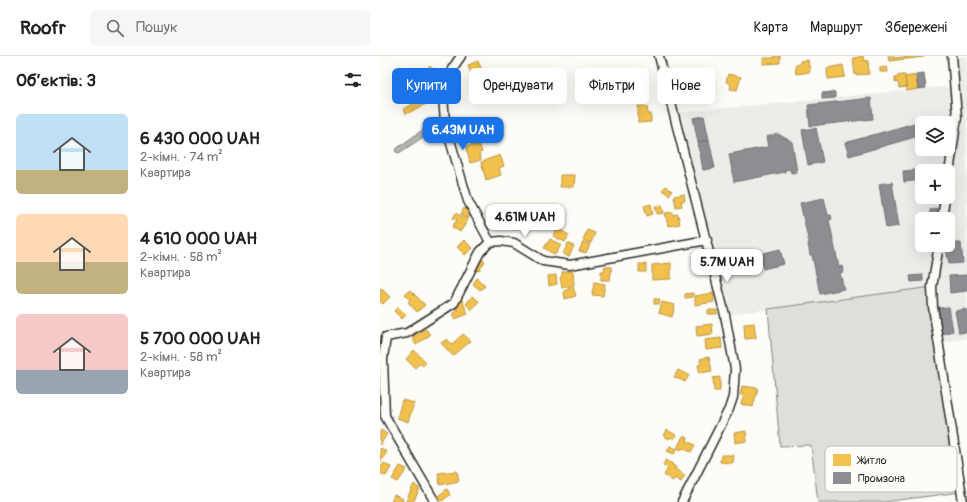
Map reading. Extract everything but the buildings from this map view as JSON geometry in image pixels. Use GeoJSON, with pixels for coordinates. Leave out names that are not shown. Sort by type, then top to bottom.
{"type":"FeatureCollection","features":[{"type":"Feature","properties":{"kind":"street"},"geometry":{"type":"LineString","coordinates":[[461,56],[452,69],[443,95],[444,123],[468,201],[490,242]]}},
{"type":"Feature","properties":{"kind":"street"},"geometry":{"type":"LineString","coordinates":[[659,56],[707,240],[725,315],[735,369],[735,384],[729,409],[682,502]]}},
{"type":"Feature","properties":{"kind":"street"},"geometry":{"type":"LineString","coordinates":[[950,164],[957,117],[952,56]]}},
{"type":"Feature","properties":{"kind":"street"},"geometry":{"type":"LineString","coordinates":[[435,502],[385,416],[383,335],[407,333],[454,303],[480,252],[490,242],[501,241],[514,243],[543,261],[570,265],[707,240]]}},
{"type":"Feature","properties":{"kind":"street"},"geometry":{"type":"LineString","coordinates":[[938,252],[932,287],[933,307],[954,446]]}},
{"type":"Feature","properties":{"kind":"street"},"geometry":{"type":"LineString","coordinates":[[957,463],[963,502]]}},
{"type":"Feature","properties":{"kind":"shaded area"},"geometry":{"type":"Polygon","coordinates":[[[952,56],[967,56],[967,338],[938,343],[932,287],[725,315],[674,113],[954,86],[952,56]]]}},
{"type":"Feature","properties":{"kind":"shaded area"},"geometry":{"type":"Polygon","coordinates":[[[435,121],[440,121],[440,126],[399,153],[396,152],[395,150],[400,146],[435,121]]]}},
{"type":"Feature","properties":{"kind":"shaded area"},"geometry":{"type":"Polygon","coordinates":[[[932,287],[954,446],[825,446],[825,492],[957,492],[957,464],[961,492],[883,502],[818,502],[811,445],[780,446],[768,309],[932,287]]]}}]}
